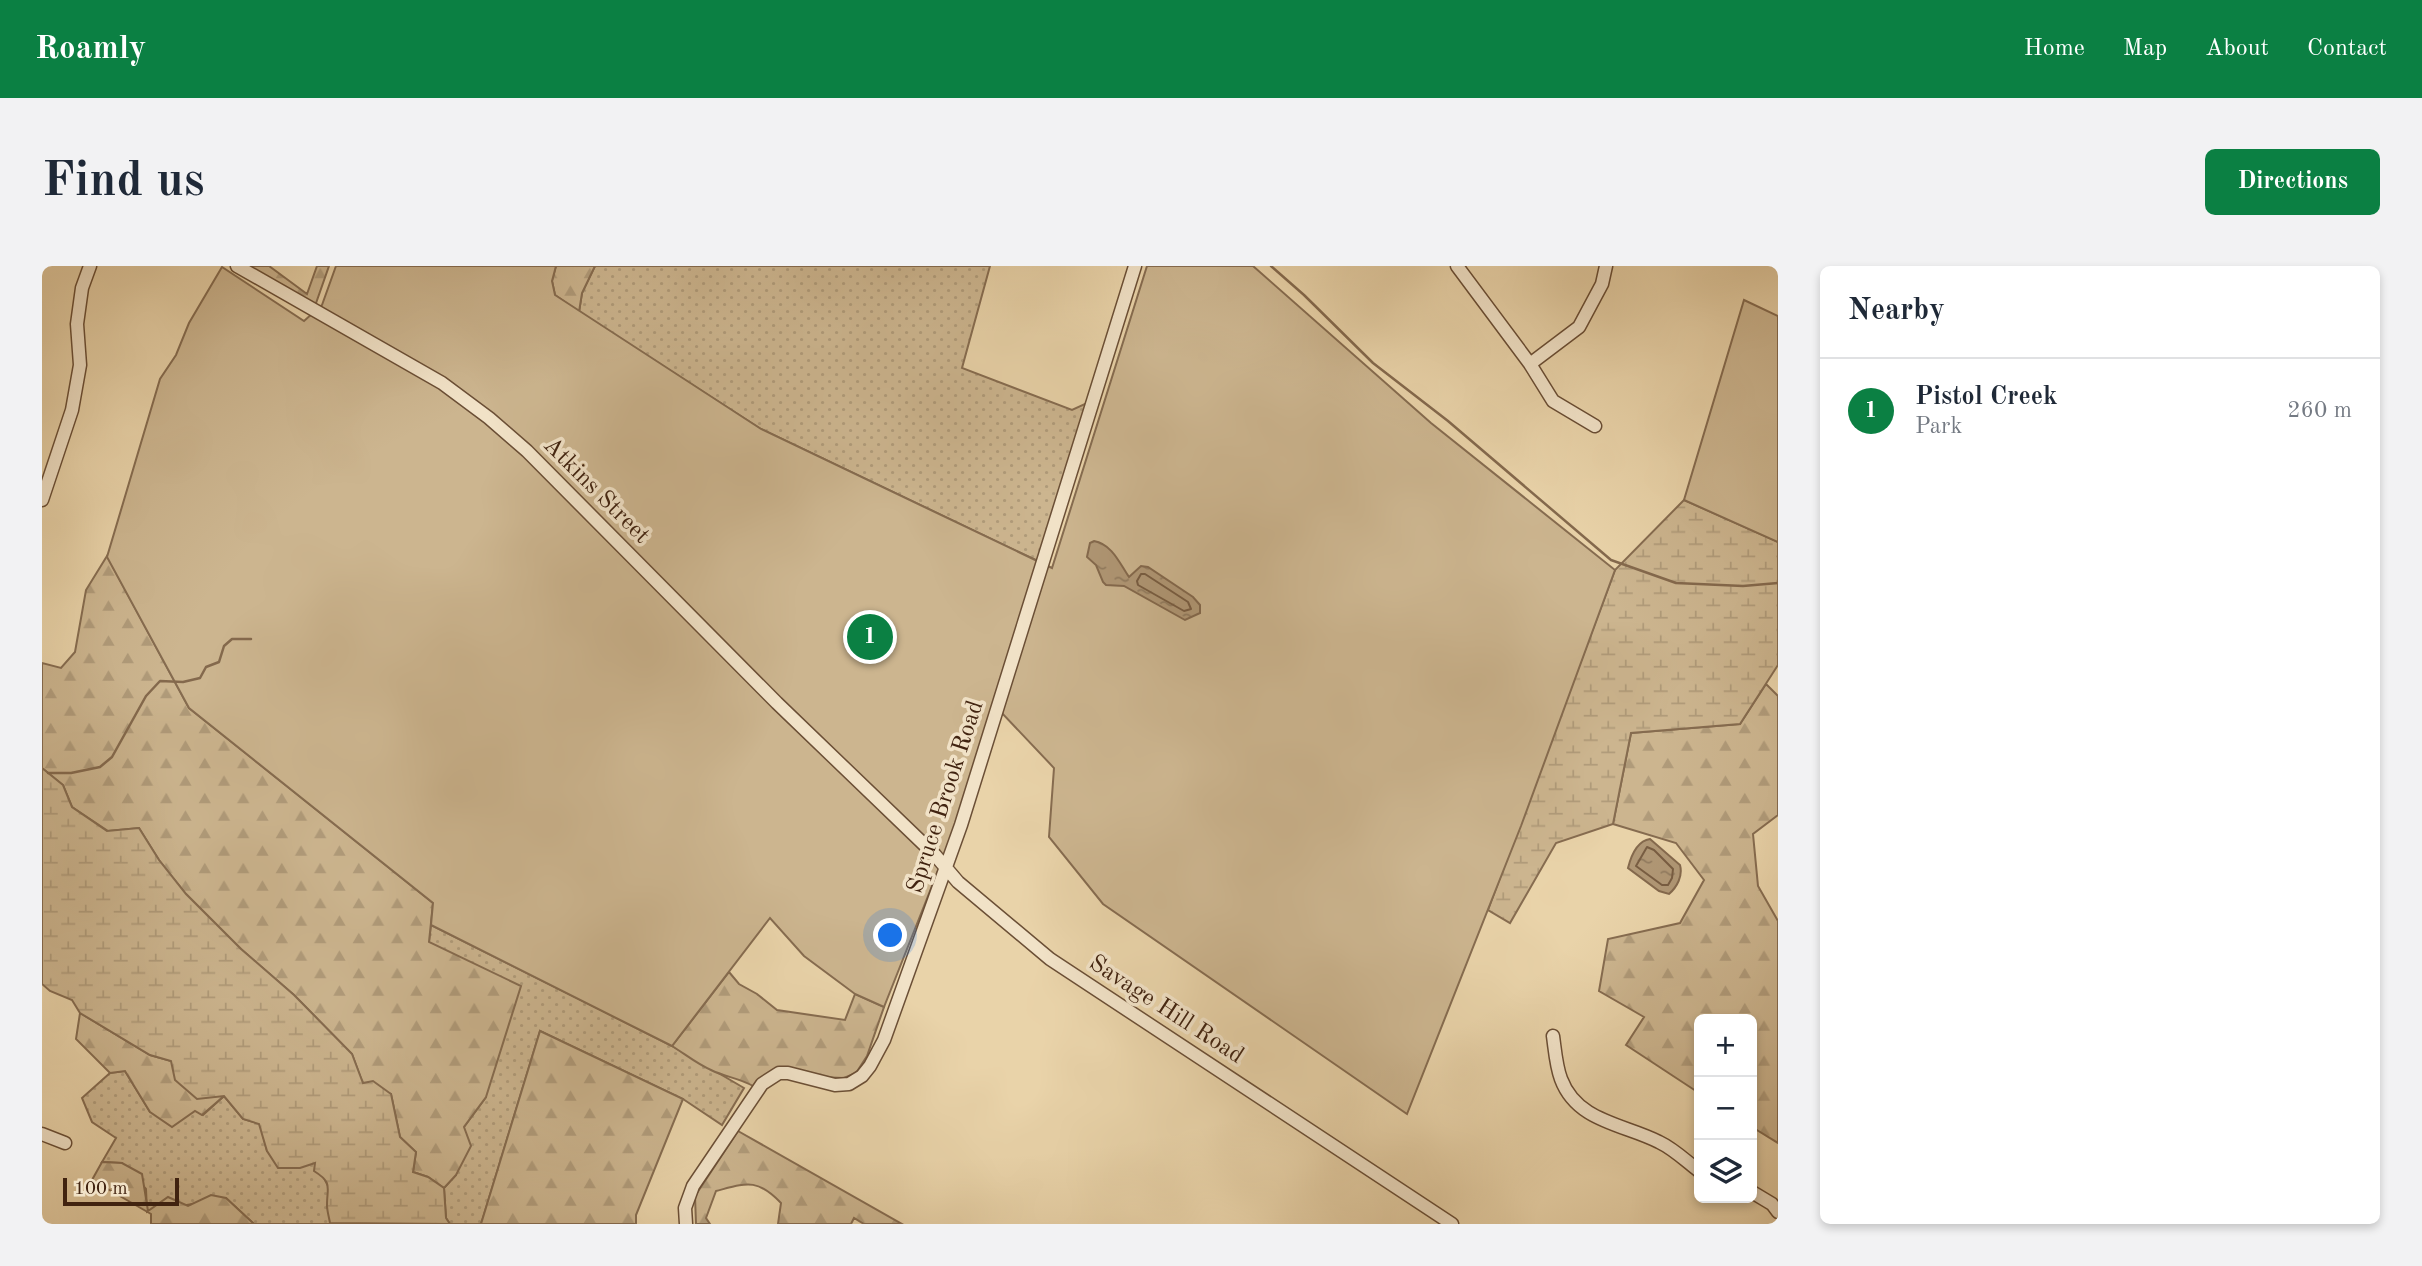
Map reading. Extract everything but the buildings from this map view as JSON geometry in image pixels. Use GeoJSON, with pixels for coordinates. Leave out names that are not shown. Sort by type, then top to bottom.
{"type":"FeatureCollection","features":[{"type":"Feature","properties":{"kind":"street"},"geometry":{"type":"LineString","coordinates":[[42,500],[72,410],[80,365],[77,324],[82,288],[90,266]]}},
{"type":"Feature","properties":{"kind":"street","name":"Atkins Street"},"geometry":{"type":"LineString","coordinates":[[237,266],[442,383],[489,418],[527,451],[879,803]]}},
{"type":"Feature","properties":{"kind":"street","name":"Spruce Brook Road"},"geometry":{"type":"LineString","coordinates":[[686,1224],[685,1208],[693,1186],[762,1084],[779,1073],[788,1073],[835,1085],[849,1084],[862,1076],[870,1066],[893,1019],[947,869],[1135,266]]}},
{"type":"Feature","properties":{"kind":"street"},"geometry":{"type":"LineString","coordinates":[[1457,266],[1530,364],[1553,401],[1595,426]]}},
{"type":"Feature","properties":{"kind":"street"},"geometry":{"type":"LineString","coordinates":[[1530,364],[1578,327],[1602,284],[1606,266]]}},
{"type":"Feature","properties":{"kind":"street","name":"Savage Hill Road"},"geometry":{"type":"LineString","coordinates":[[879,803],[935,855],[958,882],[1050,959],[1452,1224]]}},
{"type":"Feature","properties":{"kind":"street"},"geometry":{"type":"LineString","coordinates":[[1553,1036],[1561,1079],[1570,1095],[1587,1113],[1658,1141],[1694,1167]]}},
{"type":"Feature","properties":{"kind":"street"},"geometry":{"type":"LineString","coordinates":[[42,1134],[65,1143]]}},
{"type":"Feature","properties":{"kind":"street"},"geometry":{"type":"LineString","coordinates":[[1757,1195],[1772,1204],[1778,1212]]}},
{"type":"Feature","properties":{"kind":"green space"},"geometry":{"type":"Polygon","coordinates":[[[247,266],[269,266],[307,294],[317,266],[329,266],[315,306],[247,266]]]}},
{"type":"Feature","properties":{"kind":"green space"},"geometry":{"type":"Polygon","coordinates":[[[336,266],[556,266],[552,281],[555,295],[761,429],[1052,568],[1147,266],[1253,266],[1431,423],[1615,570],[1521,826],[1407,1114],[1103,904],[1049,837],[1054,768],[1001,712],[884,1007],[855,994],[804,956],[770,918],[672,1046],[431,925],[433,903],[189,708],[107,557],[160,379],[176,355],[189,323],[222,267],[304,321],[322,305],[336,266]]]}},
{"type":"Feature","properties":{"kind":"green space"},"geometry":{"type":"Polygon","coordinates":[[[556,266],[595,266],[582,293],[579,312],[555,295],[552,281],[556,266]]]}},
{"type":"Feature","properties":{"kind":"green space"},"geometry":{"type":"Polygon","coordinates":[[[595,266],[990,266],[962,368],[1072,410],[1087,403],[1040,562],[761,429],[579,312],[582,293],[595,266]]]}},
{"type":"Feature","properties":{"kind":"green space"},"geometry":{"type":"Polygon","coordinates":[[[1744,300],[1778,316],[1778,542],[1684,500],[1744,300]]]}},
{"type":"Feature","properties":{"kind":"green space"},"geometry":{"type":"Polygon","coordinates":[[[1684,500],[1778,542],[1778,665],[1740,724],[1631,733],[1613,824],[1556,843],[1510,923],[1488,910],[1615,570],[1684,500]]]}},
{"type":"Feature","properties":{"kind":"green space"},"geometry":{"type":"Polygon","coordinates":[[[107,556],[189,708],[433,903],[429,942],[521,986],[486,1097],[464,1127],[471,1146],[456,1175],[444,1188],[428,1177],[413,1172],[416,1152],[400,1137],[391,1094],[363,1084],[352,1054],[294,995],[241,949],[186,894],[159,860],[139,828],[108,831],[72,807],[63,785],[42,768],[42,663],[61,668],[75,652],[86,590],[107,556]]]}},
{"type":"Feature","properties":{"kind":"green space"},"geometry":{"type":"Polygon","coordinates":[[[1766,684],[1778,696],[1778,815],[1753,834],[1758,886],[1778,921],[1778,1143],[1757,1130],[1757,1014],[1694,1014],[1694,1090],[1626,1045],[1644,1017],[1599,991],[1608,939],[1680,923],[1704,880],[1676,843],[1613,824],[1631,733],[1740,724],[1766,684]]]}},
{"type":"Feature","properties":{"kind":"green space"},"geometry":{"type":"Polygon","coordinates":[[[42,768],[63,785],[72,807],[107,831],[139,828],[159,860],[186,894],[241,949],[294,995],[352,1054],[363,1083],[373,1081],[391,1094],[400,1137],[416,1152],[413,1172],[428,1177],[444,1188],[446,1218],[450,1224],[330,1223],[327,1207],[328,1185],[314,1171],[315,1163],[300,1168],[278,1168],[267,1151],[259,1124],[243,1119],[224,1096],[197,1099],[175,1080],[171,1061],[150,1055],[80,1013],[72,1000],[50,991],[42,984],[42,768]]]}},
{"type":"Feature","properties":{"kind":"green space"},"geometry":{"type":"Polygon","coordinates":[[[431,925],[672,1046],[744,1088],[722,1125],[683,1099],[540,1031],[481,1224],[450,1224],[446,1218],[444,1188],[456,1175],[464,1127],[486,1097],[429,942],[431,925]]]}},
{"type":"Feature","properties":{"kind":"green space"},"geometry":{"type":"Polygon","coordinates":[[[729,972],[739,984],[777,1010],[845,1020],[855,994],[884,1007],[867,1056],[856,1073],[844,1078],[766,1075],[753,1086],[706,1068],[672,1046],[729,972]]]}},
{"type":"Feature","properties":{"kind":"green space"},"geometry":{"type":"Polygon","coordinates":[[[80,1013],[150,1055],[171,1061],[224,1096],[202,1115],[195,1111],[172,1127],[150,1112],[125,1071],[110,1073],[76,1039],[80,1013]]]}},
{"type":"Feature","properties":{"kind":"green space"},"geometry":{"type":"Polygon","coordinates":[[[540,1031],[683,1099],[636,1215],[636,1224],[481,1224],[540,1031]]]}},
{"type":"Feature","properties":{"kind":"green space"},"geometry":{"type":"Polygon","coordinates":[[[125,1071],[150,1112],[195,1110],[203,1115],[224,1096],[243,1119],[260,1124],[267,1151],[316,1162],[330,1190],[327,1206],[332,1224],[254,1224],[226,1198],[147,1212],[146,1189],[122,1163],[102,1162],[116,1138],[92,1122],[82,1098],[110,1073],[125,1071]]]}},
{"type":"Feature","properties":{"kind":"green space"},"geometry":{"type":"Polygon","coordinates":[[[738,1131],[902,1224],[864,1224],[854,1218],[851,1224],[778,1224],[781,1203],[765,1189],[744,1185],[716,1191],[706,1218],[710,1224],[696,1224],[695,1196],[738,1131]]]}},
{"type":"Feature","properties":{"kind":"green space"},"geometry":{"type":"Polygon","coordinates":[[[102,1162],[122,1163],[142,1174],[148,1211],[168,1197],[188,1206],[211,1195],[226,1198],[254,1224],[151,1224],[151,1214],[92,1180],[102,1162]]]}},
{"type":"Feature","properties":{"kind":"water"},"geometry":{"type":"Polygon","coordinates":[[[1094,541],[1111,550],[1129,577],[1141,566],[1148,567],[1193,597],[1200,605],[1200,613],[1185,620],[1124,586],[1106,585],[1096,565],[1087,557],[1090,543],[1094,541]]]}},
{"type":"Feature","properties":{"kind":"water"},"geometry":{"type":"Polygon","coordinates":[[[1650,839],[1680,865],[1679,881],[1669,894],[1659,891],[1628,868],[1638,846],[1650,839]]]}},
{"type":"Feature","properties":{"kind":"waterway"},"geometry":{"type":"LineString","coordinates":[[1271,266],[1373,363],[1448,421],[1611,560],[1676,583],[1743,586],[1778,583]]}},
{"type":"Feature","properties":{"kind":"waterway"},"geometry":{"type":"LineString","coordinates":[[48,773],[71,773],[100,767],[112,757],[146,696],[160,681],[183,682],[200,678],[206,667],[219,662],[224,646],[232,639],[251,639]]}},
{"type":"Feature","properties":{"kind":"place","name":"Pistol Creek"},"geometry":{"type":"Point","coordinates":[870,637]}}]}
